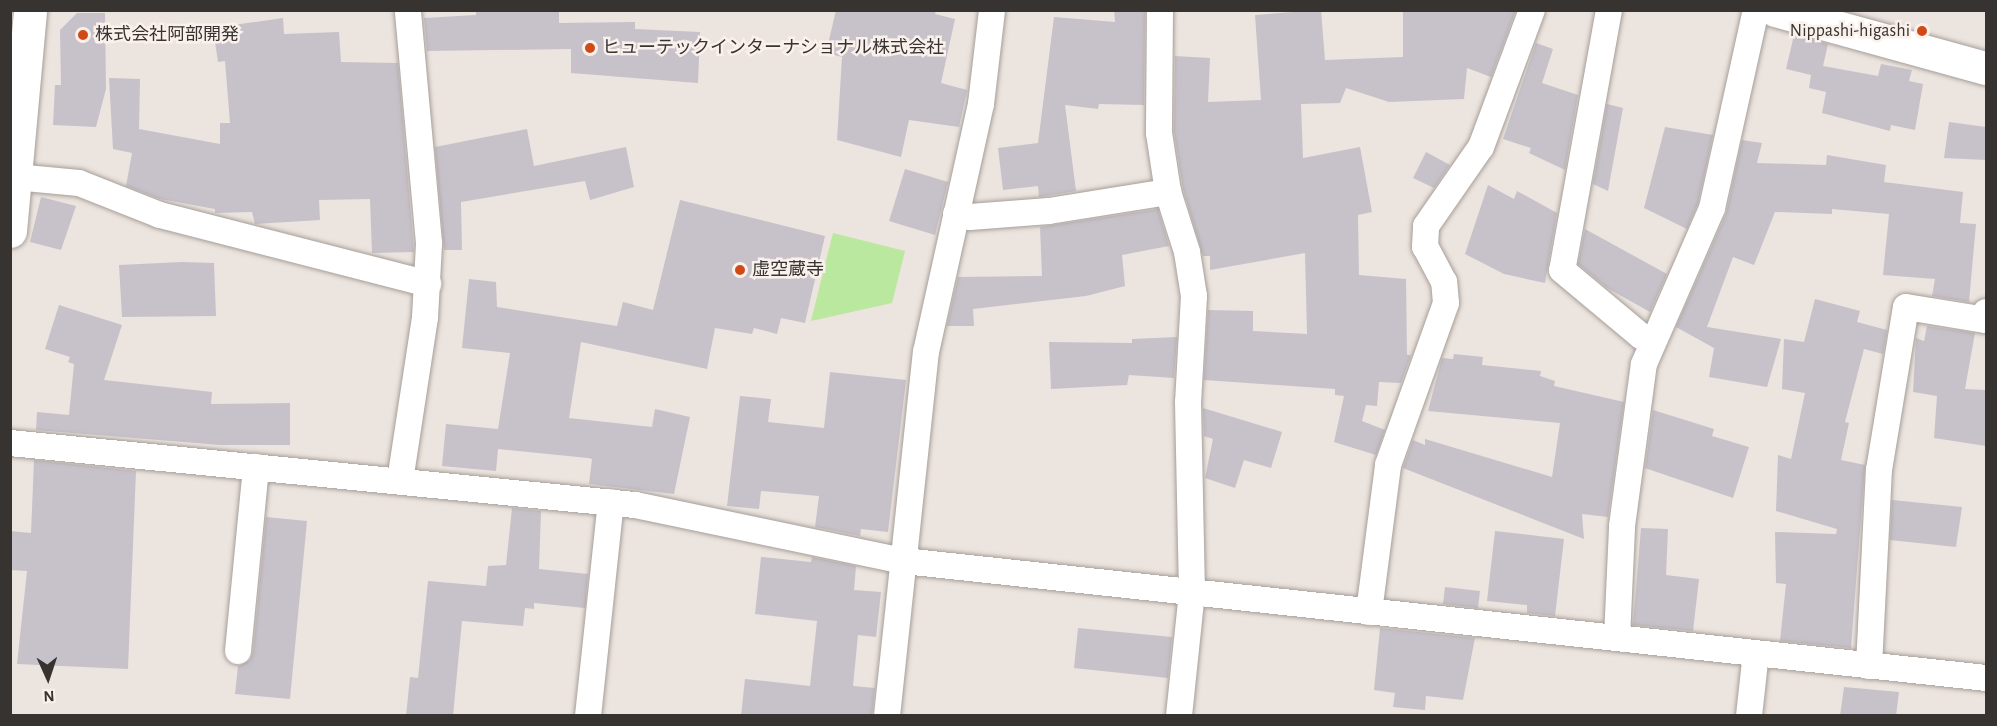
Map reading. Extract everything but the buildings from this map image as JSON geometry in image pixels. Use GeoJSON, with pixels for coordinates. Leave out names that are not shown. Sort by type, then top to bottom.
{"type":"FeatureCollection","features":[{"type":"Feature","properties":{"kind":"street"},"geometry":{"type":"LineString","coordinates":[[10,231],[30,10]]}},
{"type":"Feature","properties":{"kind":"street"},"geometry":{"type":"LineString","coordinates":[[400,481],[428,284],[428,205],[408,10]]}},
{"type":"Feature","properties":{"kind":"street"},"geometry":{"type":"LineString","coordinates":[[887,716],[929,334],[981,104],[992,10]]}},
{"type":"Feature","properties":{"kind":"street"},"geometry":{"type":"LineString","coordinates":[[1160,10],[1157,108],[1168,192],[1192,273],[1188,402],[1192,592],[1179,716]]}},
{"type":"Feature","properties":{"kind":"street"},"geometry":{"type":"LineString","coordinates":[[1369,612],[1388,465],[1446,303],[1444,282],[1425,247],[1426,226],[1481,147],[1532,10]]}},
{"type":"Feature","properties":{"kind":"street"},"geometry":{"type":"LineString","coordinates":[[1609,10],[1562,270],[1641,336],[1652,340]]}},
{"type":"Feature","properties":{"kind":"street"},"geometry":{"type":"LineString","coordinates":[[1617,638],[1625,497],[1644,364],[1652,340],[1712,208],[1756,10]]}},
{"type":"Feature","properties":{"kind":"street"},"geometry":{"type":"LineString","coordinates":[[1774,10],[1986,68]]}},
{"type":"Feature","properties":{"kind":"street"},"geometry":{"type":"LineString","coordinates":[[15,177],[79,183],[160,215],[428,284]]}},
{"type":"Feature","properties":{"kind":"street"},"geometry":{"type":"LineString","coordinates":[[957,214],[970,217],[1049,211],[1168,192]]}},
{"type":"Feature","properties":{"kind":"street"},"geometry":{"type":"LineString","coordinates":[[1869,666],[1879,470],[1906,306],[1985,320],[1986,312]]}},
{"type":"Feature","properties":{"kind":"street"},"geometry":{"type":"LineString","coordinates":[[10,443],[611,502],[904,561],[1986,678]]}},
{"type":"Feature","properties":{"kind":"street"},"geometry":{"type":"LineString","coordinates":[[238,651],[256,467]]}},
{"type":"Feature","properties":{"kind":"street"},"geometry":{"type":"LineString","coordinates":[[588,716],[611,502]]}},
{"type":"Feature","properties":{"kind":"street"},"geometry":{"type":"LineString","coordinates":[[1749,716],[1756,653]]}},
{"type":"Feature","properties":{"kind":"green space"},"geometry":{"type":"Polygon","coordinates":[[[833,233],[905,251],[892,303],[811,321],[833,233]]]}},
{"type":"Feature","properties":{"kind":"place","name":"Nippashi-higashi"},"geometry":{"type":"Point","coordinates":[1922,31]}},
{"type":"Feature","properties":{"kind":"place","name":"株式会社阿部開発"},"geometry":{"type":"Point","coordinates":[83,35]}},
{"type":"Feature","properties":{"kind":"place","name":"ヒューテックインターナショナル株式会社"},"geometry":{"type":"Point","coordinates":[590,48]}},
{"type":"Feature","properties":{"kind":"place","name":"虚空蔵寺"},"geometry":{"type":"Point","coordinates":[740,270]}}]}
